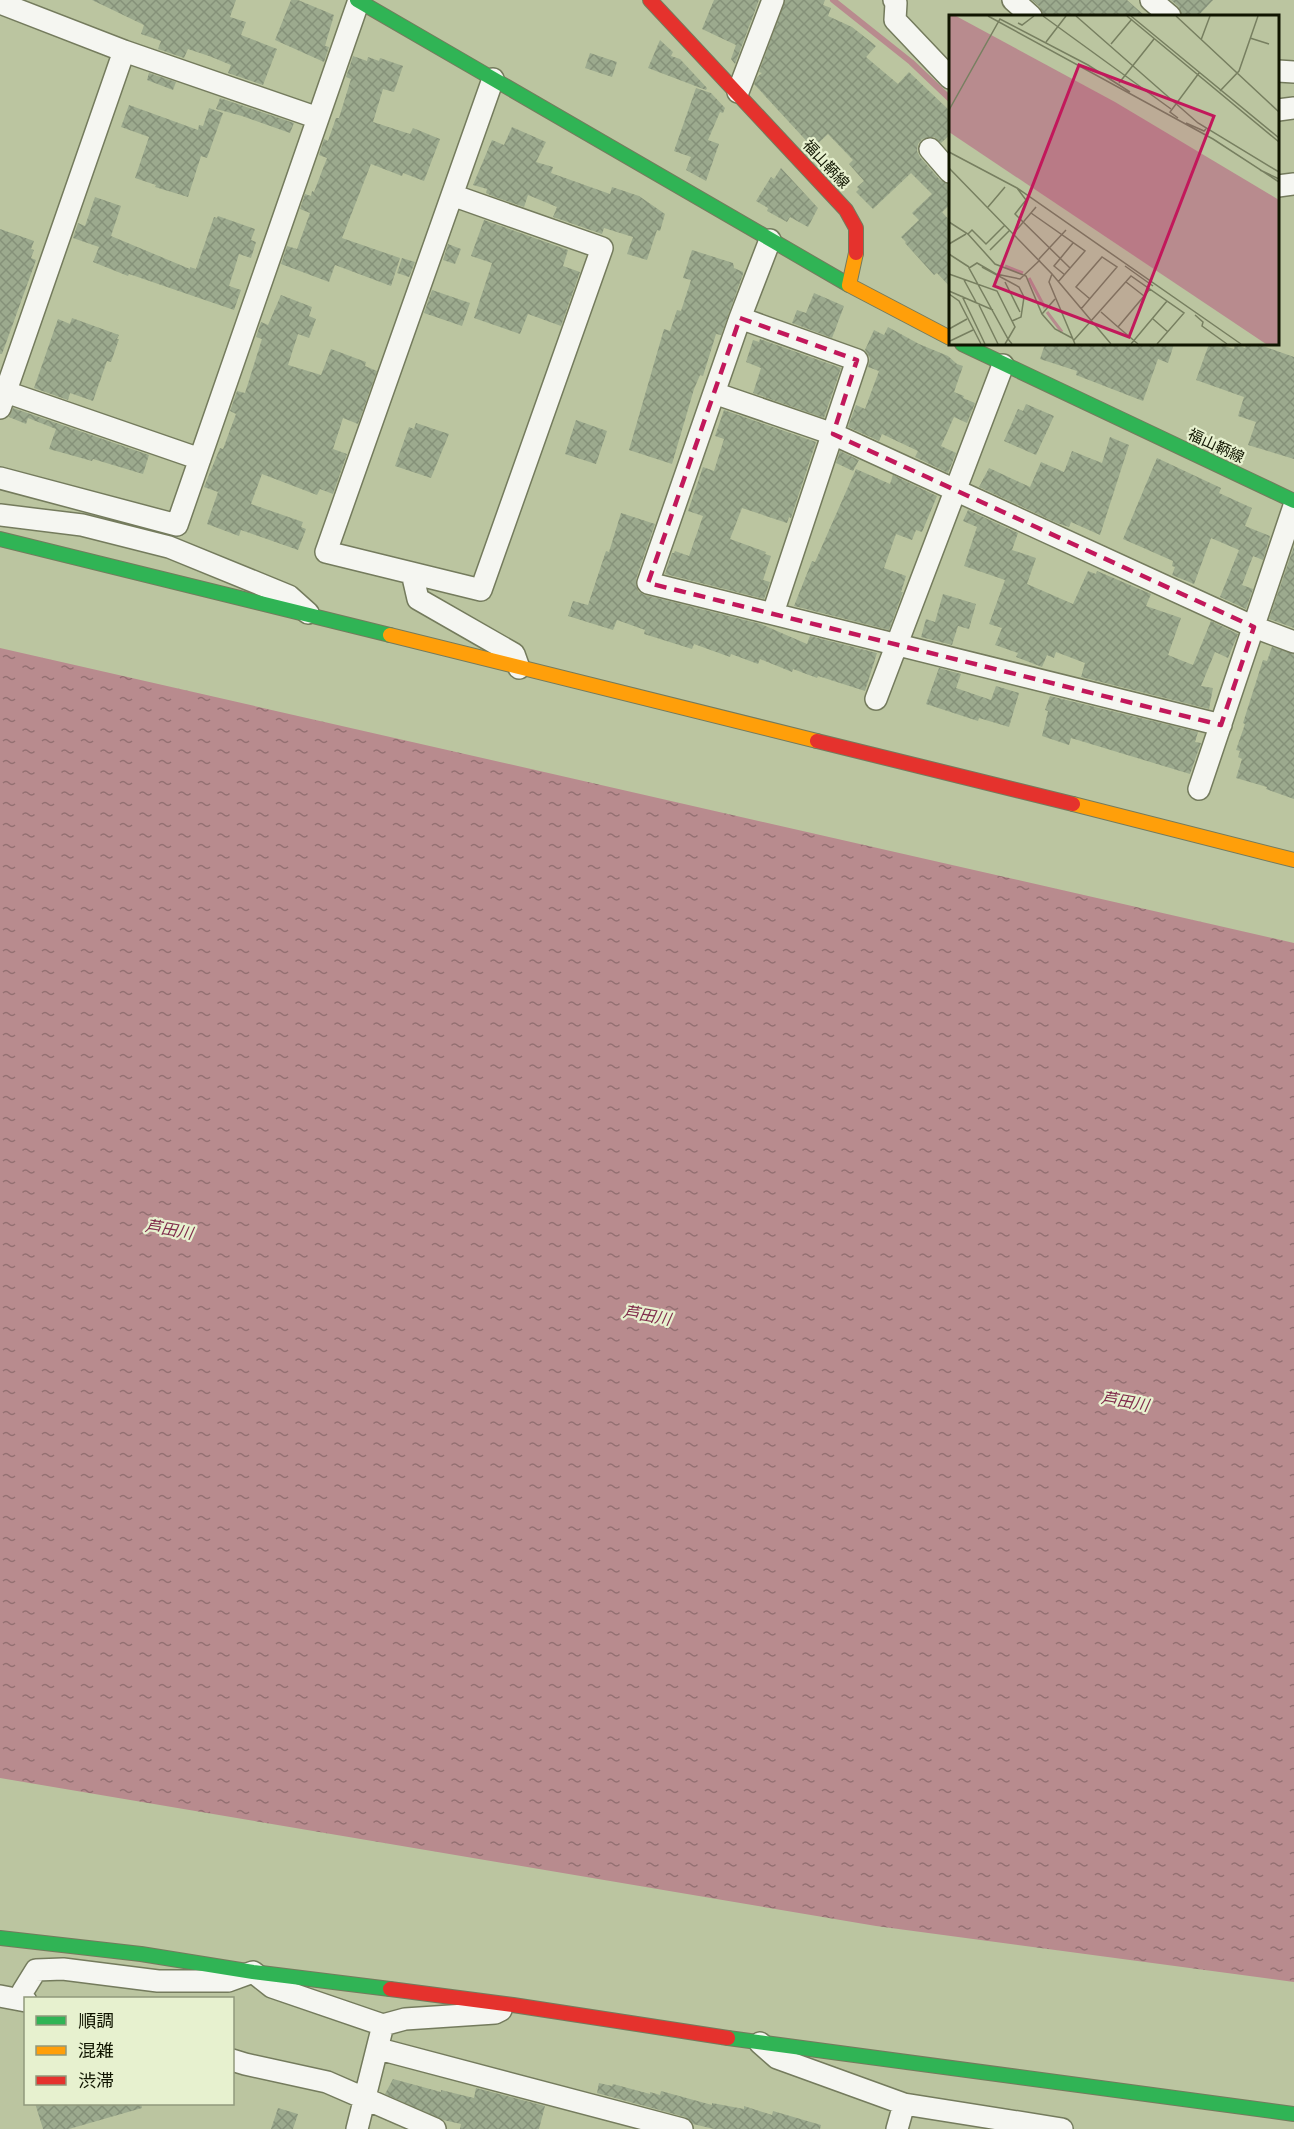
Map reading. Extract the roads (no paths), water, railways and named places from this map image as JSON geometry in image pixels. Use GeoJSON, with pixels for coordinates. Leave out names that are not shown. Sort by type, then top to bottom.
{"type":"FeatureCollection","features":[{"type":"Feature","properties":{"kind":"street"},"geometry":{"type":"LineString","coordinates":[[169,547],[358,0],[770,240],[849,285],[949,337]]}},
{"type":"Feature","properties":{"kind":"street","name":"福山鞆線"},"geometry":{"type":"LineString","coordinates":[[650,0],[846,210],[856,228],[857,247],[849,285]]}},
{"type":"Feature","properties":{"kind":"street"},"geometry":{"type":"LineString","coordinates":[[738,92],[773,0]]}},
{"type":"Feature","properties":{"kind":"street"},"geometry":{"type":"LineString","coordinates":[[894,0],[896,20],[949,76]]}},
{"type":"Feature","properties":{"kind":"street"},"geometry":{"type":"LineString","coordinates":[[1014,0],[1030,15]]}},
{"type":"Feature","properties":{"kind":"street"},"geometry":{"type":"LineString","coordinates":[[1151,0],[1169,15]]}},
{"type":"Feature","properties":{"kind":"street"},"geometry":{"type":"LineString","coordinates":[[0,3],[124,51],[318,118]]}},
{"type":"Feature","properties":{"kind":"street"},"geometry":{"type":"LineString","coordinates":[[124,51],[3,400],[200,459]]}},
{"type":"Feature","properties":{"kind":"street"},"geometry":{"type":"LineString","coordinates":[[1279,71],[1294,72]]}},
{"type":"Feature","properties":{"kind":"street"},"geometry":{"type":"LineString","coordinates":[[452,195],[602,248],[481,590],[326,552],[452,195],[493,79]]}},
{"type":"Feature","properties":{"kind":"street"},"geometry":{"type":"LineString","coordinates":[[1279,110],[1294,108]]}},
{"type":"Feature","properties":{"kind":"street"},"geometry":{"type":"LineString","coordinates":[[930,149],[949,170]]}},
{"type":"Feature","properties":{"kind":"street"},"geometry":{"type":"LineString","coordinates":[[1279,186],[1294,184]]}},
{"type":"Feature","properties":{"kind":"street"},"geometry":{"type":"LineString","coordinates":[[770,240],[740,318],[648,583],[1221,725]]}},
{"type":"Feature","properties":{"kind":"street"},"geometry":{"type":"LineString","coordinates":[[740,318],[857,360],[773,613]]}},
{"type":"Feature","properties":{"kind":"street","name":"福山鞆線"},"geometry":{"type":"LineString","coordinates":[[965,345],[997,356],[1294,501]]}},
{"type":"Feature","properties":{"kind":"street"},"geometry":{"type":"LineString","coordinates":[[876,699],[955,490],[997,356]]}},
{"type":"Feature","properties":{"kind":"street"},"geometry":{"type":"LineString","coordinates":[[714,393],[833,434],[1254,627],[1294,642]]}},
{"type":"Feature","properties":{"kind":"street"},"geometry":{"type":"LineString","coordinates":[[0,478],[177,525]]}},
{"type":"Feature","properties":{"kind":"street"},"geometry":{"type":"LineString","coordinates":[[1199,789],[1294,506]]}},
{"type":"Feature","properties":{"kind":"street"},"geometry":{"type":"LineString","coordinates":[[0,515],[81,525],[169,547],[289,596],[310,616]]}},
{"type":"Feature","properties":{"kind":"street"},"geometry":{"type":"LineString","coordinates":[[0,539],[861,750],[1294,860]]}},
{"type":"Feature","properties":{"kind":"street"},"geometry":{"type":"LineString","coordinates":[[412,573],[418,599],[514,654],[519,668]]}},
{"type":"Feature","properties":{"kind":"street"},"geometry":{"type":"LineString","coordinates":[[0,1938],[141,1954],[253,1972],[513,2005],[760,2043],[1294,2114]]}},
{"type":"Feature","properties":{"kind":"street"},"geometry":{"type":"LineString","coordinates":[[0,1996],[23,2000],[23,1991],[36,1970],[63,1969],[158,1981],[228,1981],[253,1972]]}},
{"type":"Feature","properties":{"kind":"street"},"geometry":{"type":"LineString","coordinates":[[253,1972],[272,1987],[383,2025],[405,2019],[495,2013],[513,2005]]}},
{"type":"Feature","properties":{"kind":"street"},"geometry":{"type":"LineString","coordinates":[[357,2129],[379,2049],[383,2025]]}},
{"type":"Feature","properties":{"kind":"street"},"geometry":{"type":"LineString","coordinates":[[760,2043],[777,2058],[904,2104],[1062,2129]]}},
{"type":"Feature","properties":{"kind":"street"},"geometry":{"type":"LineString","coordinates":[[379,2049],[682,2129]]}},
{"type":"Feature","properties":{"kind":"street"},"geometry":{"type":"LineString","coordinates":[[234,2061],[327,2082],[435,2129]]}},
{"type":"Feature","properties":{"kind":"street"},"geometry":{"type":"LineString","coordinates":[[897,2129],[904,2104]]}},
{"type":"Feature","properties":{"kind":"water","name":"芦田川"},"geometry":{"type":"Polygon","coordinates":[[[0,648],[1294,943],[1294,1982],[876,1926],[0,1778],[0,648]]]}},
{"type":"Feature","properties":{"kind":"waterway"},"geometry":{"type":"LineString","coordinates":[[833,0],[911,62],[949,98]]}}]}
